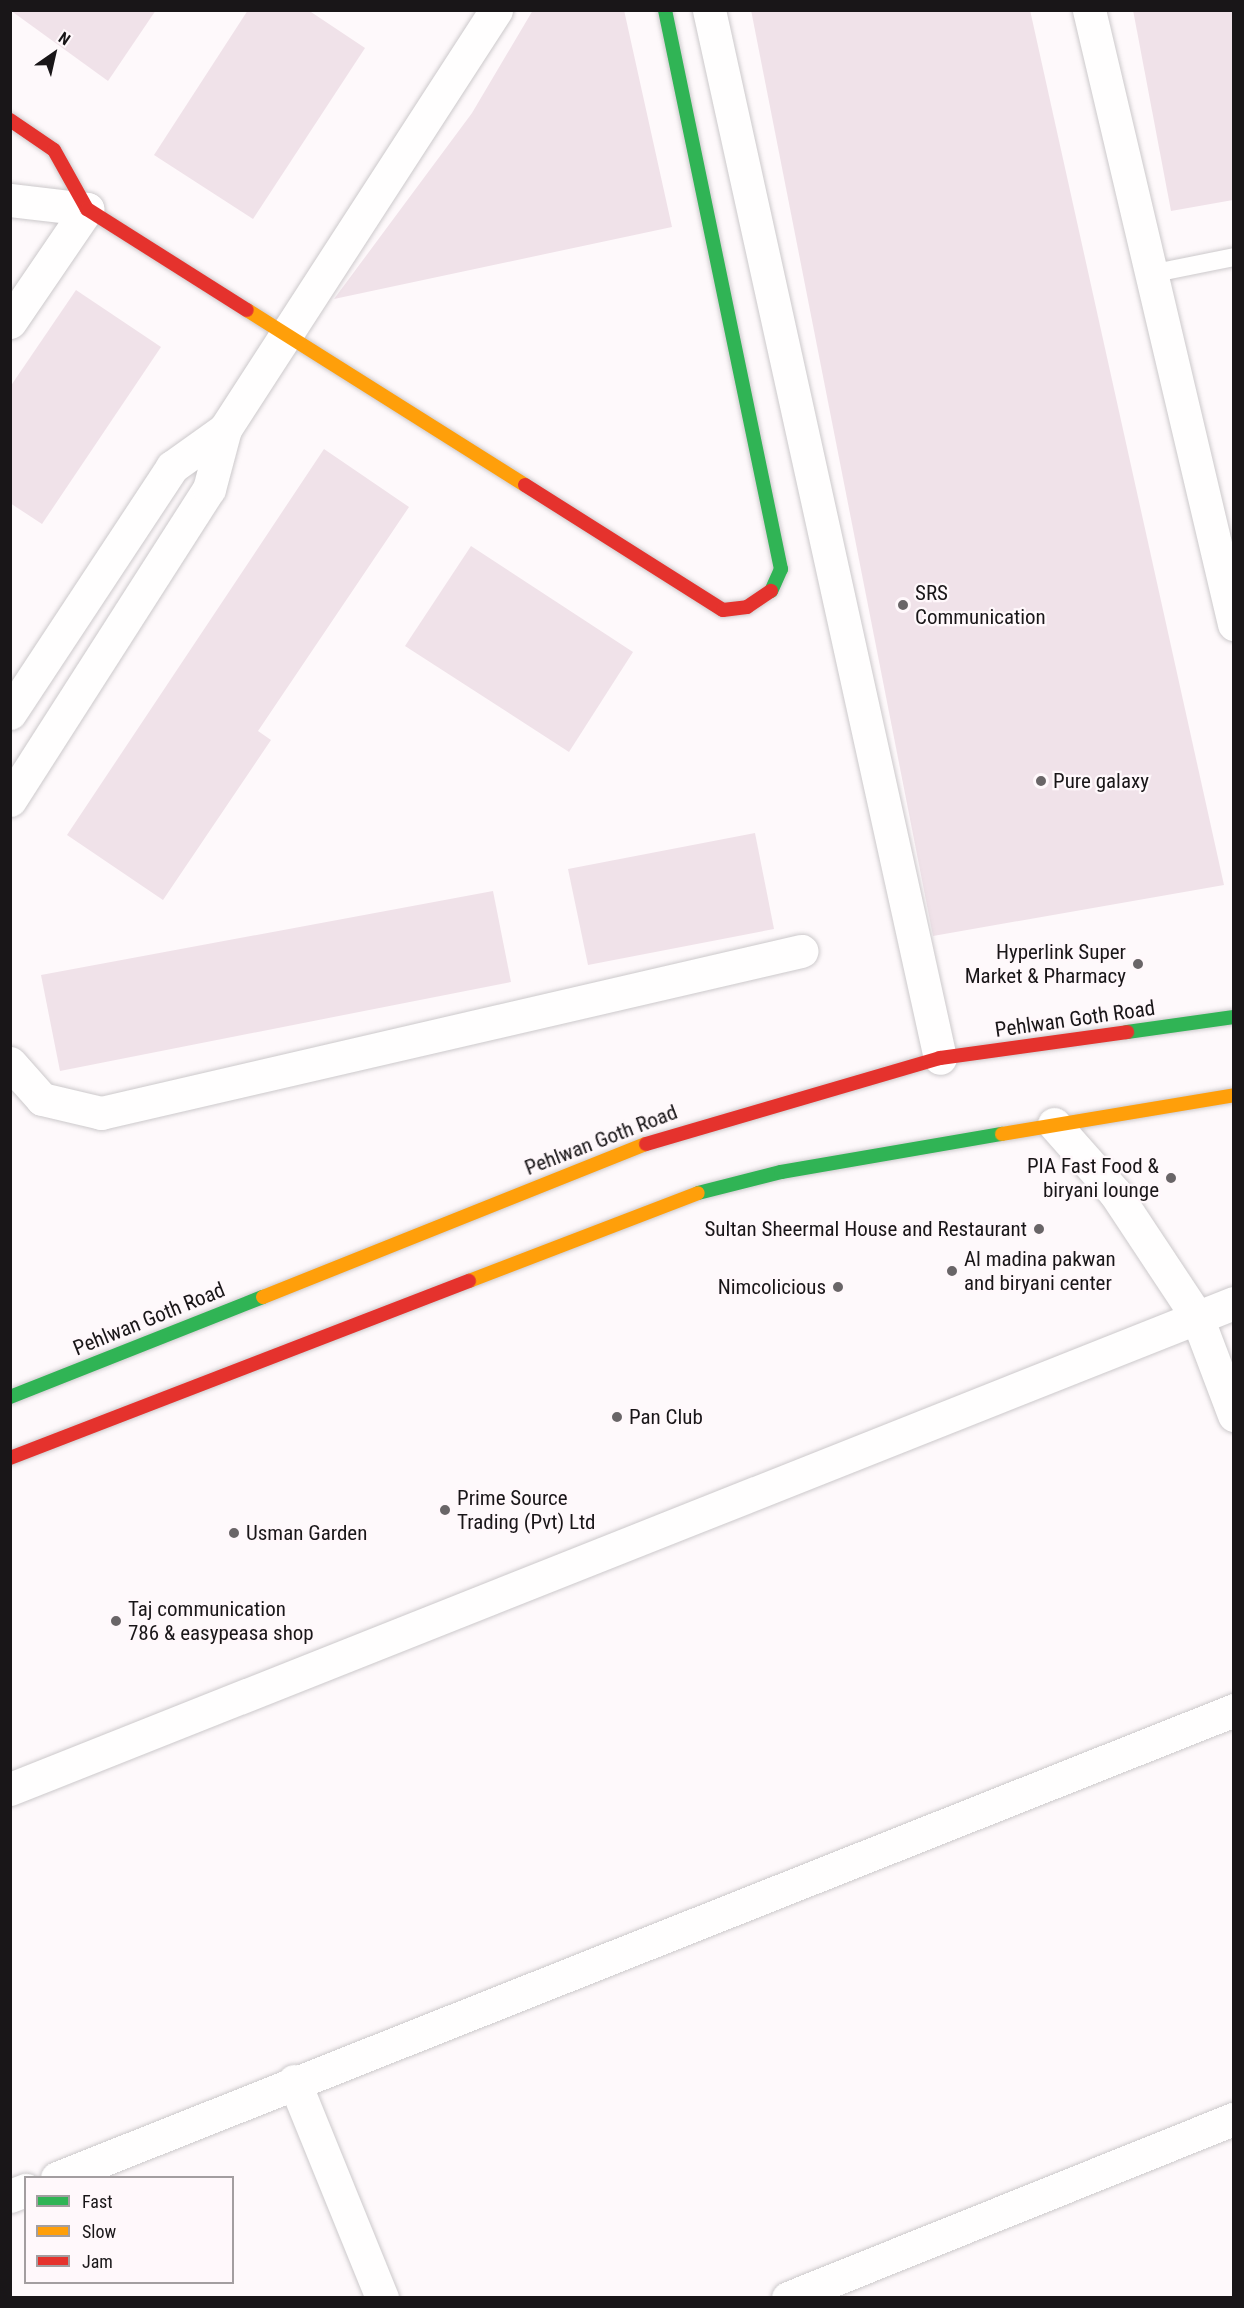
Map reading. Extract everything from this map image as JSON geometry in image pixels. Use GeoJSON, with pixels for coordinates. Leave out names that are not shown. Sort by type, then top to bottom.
{"type":"FeatureCollection","features":[{"type":"Feature","properties":{"kind":"main road"},"geometry":{"type":"LineString","coordinates":[[10,120],[54,150],[87,209],[283,335],[723,610],[768,597],[781,569],[665,10]]}},
{"type":"Feature","properties":{"kind":"main road","name":"Pehlwan Goth Road"},"geometry":{"type":"LineString","coordinates":[[10,1397],[685,1129],[940,1058],[1233,1017]]}},
{"type":"Feature","properties":{"kind":"main road"},"geometry":{"type":"LineString","coordinates":[[10,1458],[696,1194],[781,1172],[1233,1095]]}},
{"type":"Feature","properties":{"kind":"street"},"geometry":{"type":"LineString","coordinates":[[10,800],[210,489],[225,429],[283,335],[496,10]]}},
{"type":"Feature","properties":{"kind":"street"},"geometry":{"type":"LineString","coordinates":[[709,10],[940,1058]]}},
{"type":"Feature","properties":{"kind":"street"},"geometry":{"type":"LineString","coordinates":[[1089,10],[1155,273],[1233,624]]}},
{"type":"Feature","properties":{"kind":"street"},"geometry":{"type":"LineString","coordinates":[[10,200],[87,209],[10,322]]}},
{"type":"Feature","properties":{"kind":"street"},"geometry":{"type":"LineString","coordinates":[[10,713],[172,467],[225,429]]}},
{"type":"Feature","properties":{"kind":"street"},"geometry":{"type":"LineString","coordinates":[[10,1063],[42,1099],[101,1113],[801,951]]}},
{"type":"Feature","properties":{"kind":"street"},"geometry":{"type":"LineString","coordinates":[[1054,1124],[1115,1193],[1197,1317],[1233,1415]]}},
{"type":"Feature","properties":{"kind":"street"},"geometry":{"type":"LineString","coordinates":[[10,1789],[1233,1303]]}},
{"type":"Feature","properties":{"kind":"street"},"geometry":{"type":"LineString","coordinates":[[62,2176],[1233,1710]]}},
{"type":"Feature","properties":{"kind":"street"},"geometry":{"type":"LineString","coordinates":[[294,2082],[382,2298]]}},
{"type":"Feature","properties":{"kind":"street"},"geometry":{"type":"LineString","coordinates":[[788,2298],[1233,2119]]}},
{"type":"Feature","properties":{"kind":"lane"},"geometry":{"type":"LineString","coordinates":[[1155,273],[1233,257]]}},
{"type":"Feature","properties":{"kind":"building"},"geometry":{"type":"Polygon","coordinates":[[[10,10],[156,10],[108,81],[10,10]]]}},
{"type":"Feature","properties":{"kind":"building"},"geometry":{"type":"Polygon","coordinates":[[[248,10],[308,10],[365,48],[253,219],[154,155],[248,10]]]}},
{"type":"Feature","properties":{"kind":"building"},"geometry":{"type":"Polygon","coordinates":[[[533,10],[624,10],[672,227],[334,299],[472,113],[533,10]]]}},
{"type":"Feature","properties":{"kind":"building"},"geometry":{"type":"Polygon","coordinates":[[[751,10],[1030,10],[1224,885],[933,936],[751,10]]]}},
{"type":"Feature","properties":{"kind":"building"},"geometry":{"type":"Polygon","coordinates":[[[1133,10],[1233,10],[1233,200],[1171,211],[1133,10]]]}},
{"type":"Feature","properties":{"kind":"building"},"geometry":{"type":"Polygon","coordinates":[[[76,290],[161,347],[42,524],[10,503],[10,387],[76,290]]]}},
{"type":"Feature","properties":{"kind":"building"},"geometry":{"type":"Polygon","coordinates":[[[324,449],[409,507],[258,731],[271,740],[163,900],[67,835],[324,449]]]}},
{"type":"Feature","properties":{"kind":"building"},"geometry":{"type":"Polygon","coordinates":[[[471,546],[633,652],[569,752],[405,646],[471,546]]]}},
{"type":"Feature","properties":{"kind":"building"},"geometry":{"type":"Polygon","coordinates":[[[755,833],[774,929],[588,965],[568,869],[755,833]]]}},
{"type":"Feature","properties":{"kind":"building"},"geometry":{"type":"Polygon","coordinates":[[[493,891],[511,982],[60,1071],[41,975],[493,891]]]}},
{"type":"Feature","properties":{"kind":"traffic: fast"},"geometry":{"type":"LineString","coordinates":[[665,10],[781,569],[771,591]]}},
{"type":"Feature","properties":{"kind":"traffic: fast"},"geometry":{"type":"LineString","coordinates":[[1127,1032],[1234,1017]]}},
{"type":"Feature","properties":{"kind":"traffic: fast"},"geometry":{"type":"LineString","coordinates":[[698,1193],[781,1172],[1002,1134]]}},
{"type":"Feature","properties":{"kind":"traffic: fast"},"geometry":{"type":"LineString","coordinates":[[10,1397],[263,1297]]}},
{"type":"Feature","properties":{"kind":"traffic: slow"},"geometry":{"type":"LineString","coordinates":[[247,310],[525,485]]}},
{"type":"Feature","properties":{"kind":"traffic: slow"},"geometry":{"type":"LineString","coordinates":[[1002,1134],[1234,1095]]}},
{"type":"Feature","properties":{"kind":"traffic: slow"},"geometry":{"type":"LineString","coordinates":[[263,1297],[646,1144]]}},
{"type":"Feature","properties":{"kind":"traffic: slow"},"geometry":{"type":"LineString","coordinates":[[469,1281],[698,1193]]}},
{"type":"Feature","properties":{"kind":"traffic: jam"},"geometry":{"type":"LineString","coordinates":[[10,120],[54,150],[87,209],[247,310]]}},
{"type":"Feature","properties":{"kind":"traffic: jam"},"geometry":{"type":"LineString","coordinates":[[525,485],[723,610],[747,607],[771,591]]}},
{"type":"Feature","properties":{"kind":"traffic: jam"},"geometry":{"type":"LineString","coordinates":[[646,1144],[940,1058],[1127,1032]]}},
{"type":"Feature","properties":{"kind":"traffic: jam"},"geometry":{"type":"LineString","coordinates":[[10,1458],[469,1281]]}},
{"type":"Feature","properties":{"kind":"place","name":"SRS Communication"},"geometry":{"type":"Point","coordinates":[903,605]}},
{"type":"Feature","properties":{"kind":"place","name":"Pure galaxy"},"geometry":{"type":"Point","coordinates":[1041,781]}},
{"type":"Feature","properties":{"kind":"place","name":"Hyperlink Super Market & Pharmacy"},"geometry":{"type":"Point","coordinates":[1138,964]}},
{"type":"Feature","properties":{"kind":"place","name":"PIA Fast Food & biryani lounge"},"geometry":{"type":"Point","coordinates":[1171,1178]}},
{"type":"Feature","properties":{"kind":"place","name":"Sultan Sheermal House and Restaurant"},"geometry":{"type":"Point","coordinates":[1039,1229]}},
{"type":"Feature","properties":{"kind":"place","name":"Al madina pakwan and biryani center"},"geometry":{"type":"Point","coordinates":[952,1271]}},
{"type":"Feature","properties":{"kind":"place","name":"Nimcolicious"},"geometry":{"type":"Point","coordinates":[838,1287]}},
{"type":"Feature","properties":{"kind":"place","name":"Pan Club"},"geometry":{"type":"Point","coordinates":[617,1417]}},
{"type":"Feature","properties":{"kind":"place","name":"Prime Source Trading (Pvt) Ltd"},"geometry":{"type":"Point","coordinates":[445,1510]}},
{"type":"Feature","properties":{"kind":"place","name":"Usman Garden"},"geometry":{"type":"Point","coordinates":[234,1533]}},
{"type":"Feature","properties":{"kind":"place","name":"Taj communication 786 & easypeasa shop"},"geometry":{"type":"Point","coordinates":[116,1621]}}]}
